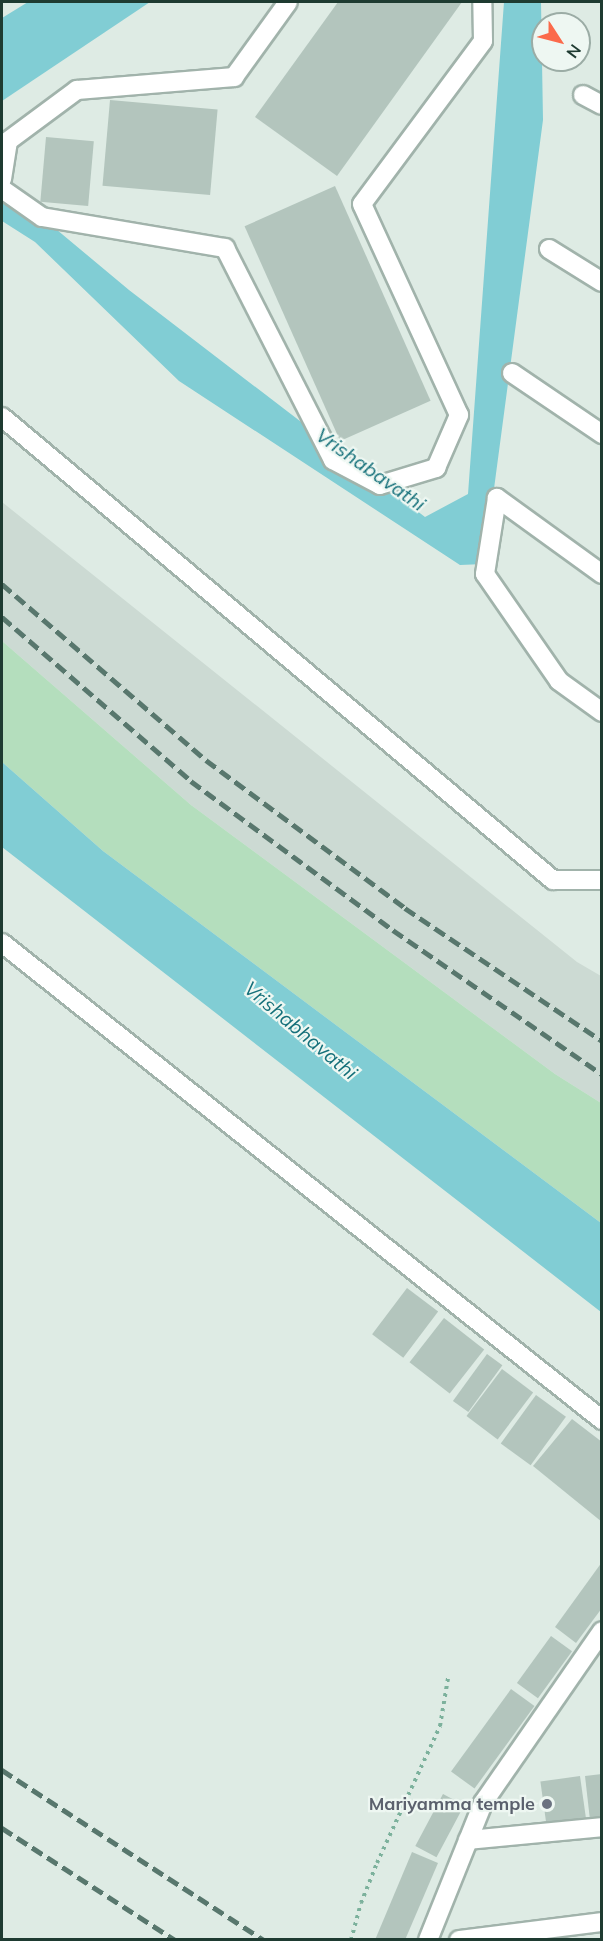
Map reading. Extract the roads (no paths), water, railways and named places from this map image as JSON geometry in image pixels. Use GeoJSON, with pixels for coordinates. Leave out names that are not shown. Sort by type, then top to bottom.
{"type":"FeatureCollection","features":[{"type":"Feature","properties":{"kind":"street"},"geometry":{"type":"LineString","coordinates":[[2,179],[8,141],[77,90],[234,77],[288,2]]}},
{"type":"Feature","properties":{"kind":"street"},"geometry":{"type":"LineString","coordinates":[[2,189],[42,217],[225,248],[333,460],[380,485],[436,468],[459,415],[362,204],[483,40],[482,2]]}},
{"type":"Feature","properties":{"kind":"street"},"geometry":{"type":"LineString","coordinates":[[583,95],[602,105]]}},
{"type":"Feature","properties":{"kind":"street"},"geometry":{"type":"LineString","coordinates":[[549,249],[602,282]]}},
{"type":"Feature","properties":{"kind":"street"},"geometry":{"type":"LineString","coordinates":[[512,373],[602,434]]}},
{"type":"Feature","properties":{"kind":"street"},"geometry":{"type":"LineString","coordinates":[[2,417],[553,879],[602,880]]}},
{"type":"Feature","properties":{"kind":"street"},"geometry":{"type":"LineString","coordinates":[[602,574],[498,498],[485,574],[559,681],[602,712]]}},
{"type":"Feature","properties":{"kind":"street"},"geometry":{"type":"LineString","coordinates":[[2,943],[602,1420]]}},
{"type":"Feature","properties":{"kind":"street"},"geometry":{"type":"LineString","coordinates":[[428,1940],[483,1803],[602,1631]]}},
{"type":"Feature","properties":{"kind":"street"},"geometry":{"type":"LineString","coordinates":[[468,1840],[602,1827]]}},
{"type":"Feature","properties":{"kind":"street"},"geometry":{"type":"LineString","coordinates":[[459,1940],[602,1922]]}},
{"type":"Feature","properties":{"kind":"water"},"geometry":{"type":"Polygon","coordinates":[[[28,2],[150,2],[2,101],[2,18],[28,2]]]}},
{"type":"Feature","properties":{"kind":"water"},"geometry":{"type":"Polygon","coordinates":[[[504,2],[541,2],[541,12],[531,12],[531,72],[542,72],[543,120],[484,564],[460,565],[179,381],[35,242],[2,221],[2,184],[129,290],[425,517],[468,494],[504,2]]]}},
{"type":"Feature","properties":{"kind":"water","name":"Vrishabhavathi"},"geometry":{"type":"Polygon","coordinates":[[[2,762],[103,851],[601,1223],[601,1312],[2,847],[2,762]]]}},
{"type":"Feature","properties":{"kind":"railway"},"geometry":{"type":"LineString","coordinates":[[2,584],[206,760],[405,908],[602,1041]]}},
{"type":"Feature","properties":{"kind":"railway"},"geometry":{"type":"LineString","coordinates":[[2,617],[191,781],[393,930],[602,1074]]}},
{"type":"Feature","properties":{"kind":"railway"},"geometry":{"type":"LineString","coordinates":[[2,1770],[264,1940]]}},
{"type":"Feature","properties":{"kind":"railway"},"geometry":{"type":"LineString","coordinates":[[2,1828],[175,1940]]}},
{"type":"Feature","properties":{"kind":"place","name":"Mariyamma temple"},"geometry":{"type":"Point","coordinates":[547,1804]}},
{"type":"Feature","properties":{"kind":"water label","name":"Vrishabavathi"},"geometry":{"type":"Point","coordinates":[371,469]}}]}
